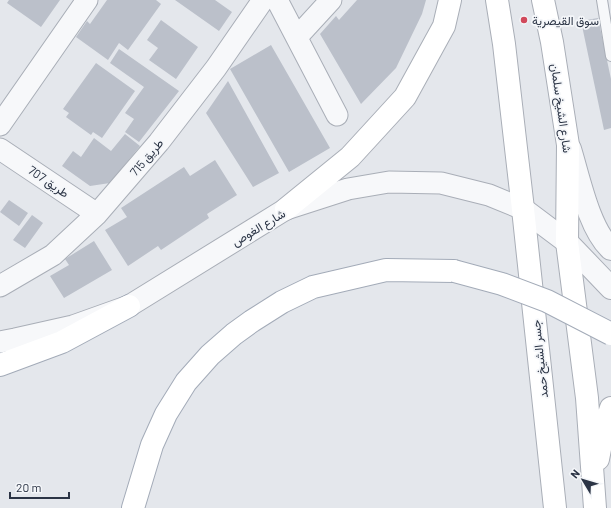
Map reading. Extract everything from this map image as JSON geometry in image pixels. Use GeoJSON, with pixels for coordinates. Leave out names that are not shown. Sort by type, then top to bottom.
{"type":"FeatureCollection","features":[{"type":"Feature","properties":{"kind":"main road"},"geometry":{"type":"LineString","coordinates":[[286,209],[350,158],[405,97],[444,26],[450,0]]}},
{"type":"Feature","properties":{"kind":"main road"},"geometry":{"type":"LineString","coordinates":[[497,0],[504,44],[523,209]]}},
{"type":"Feature","properties":{"kind":"main road","name":"شارع الشيخ سلمان"},"geometry":{"type":"LineString","coordinates":[[543,0],[552,42],[568,145],[568,242]]}},
{"type":"Feature","properties":{"kind":"main road","name":"جسر الشيخ حمد"},"geometry":{"type":"LineString","coordinates":[[523,209],[555,508]]}},
{"type":"Feature","properties":{"kind":"main road"},"geometry":{"type":"LineString","coordinates":[[568,242],[587,398],[595,508]]}},
{"type":"Feature","properties":{"kind":"main road"},"geometry":{"type":"LineString","coordinates":[[133,508],[152,445],[166,414],[186,382],[210,355],[240,330],[282,302],[313,287],[386,270],[454,271],[502,284],[548,301],[611,334]]}},
{"type":"Feature","properties":{"kind":"main road"},"geometry":{"type":"LineString","coordinates":[[0,365],[62,342],[129,306]]}},
{"type":"Feature","properties":{"kind":"main road"},"geometry":{"type":"LineString","coordinates":[[593,482],[604,429],[611,408]]}},
{"type":"Feature","properties":{"kind":"street"},"geometry":{"type":"LineString","coordinates":[[0,125],[87,0]]}},
{"type":"Feature","properties":{"kind":"street","name":"طريق 715"},"geometry":{"type":"LineString","coordinates":[[0,286],[53,255],[97,214],[159,142],[216,68],[263,0]]}},
{"type":"Feature","properties":{"kind":"street"},"geometry":{"type":"LineString","coordinates":[[277,0],[337,115]]}},
{"type":"Feature","properties":{"kind":"street"},"geometry":{"type":"LineString","coordinates":[[297,37],[331,0]]}},
{"type":"Feature","properties":{"kind":"street"},"geometry":{"type":"LineString","coordinates":[[568,145],[594,225],[611,249]]}},
{"type":"Feature","properties":{"kind":"street","name":"طريق 707"},"geometry":{"type":"LineString","coordinates":[[0,149],[97,214]]}},
{"type":"Feature","properties":{"kind":"street","name":"شارع الغوص"},"geometry":{"type":"LineString","coordinates":[[0,342],[16,340],[73,326],[129,306],[286,209],[348,189],[389,182],[441,183],[489,195],[523,209],[568,242],[611,288]]}},
{"type":"Feature","properties":{"kind":"lane"},"geometry":{"type":"LineString","coordinates":[[602,0],[611,4]]}},
{"type":"Feature","properties":{"kind":"lane"},"geometry":{"type":"LineString","coordinates":[[602,0],[611,56]]}},
{"type":"Feature","properties":{"kind":"building"},"geometry":{"type":"Polygon","coordinates":[[[9,0],[60,0],[41,27],[7,3],[9,0]]]}},
{"type":"Feature","properties":{"kind":"building"},"geometry":{"type":"Polygon","coordinates":[[[107,0],[156,0],[161,4],[128,50],[119,43],[108,60],[76,37],[87,21],[90,24],[107,0]]]}},
{"type":"Feature","properties":{"kind":"building"},"geometry":{"type":"Polygon","coordinates":[[[175,0],[215,0],[232,12],[219,31],[175,0]]]}},
{"type":"Feature","properties":{"kind":"building"},"geometry":{"type":"Polygon","coordinates":[[[357,0],[426,0],[422,14],[396,68],[361,104],[320,34],[336,16],[339,20],[357,0]]]}},
{"type":"Feature","properties":{"kind":"building"},"geometry":{"type":"Polygon","coordinates":[[[598,18],[611,79],[611,128],[604,130],[581,21],[598,18]]]}},
{"type":"Feature","properties":{"kind":"building"},"geometry":{"type":"Polygon","coordinates":[[[161,20],[198,47],[176,79],[149,60],[158,48],[147,40],[161,20]]]}},
{"type":"Feature","properties":{"kind":"building"},"geometry":{"type":"Polygon","coordinates":[[[271,45],[330,148],[289,172],[230,69],[271,45]]]}},
{"type":"Feature","properties":{"kind":"building"},"geometry":{"type":"Polygon","coordinates":[[[119,49],[179,91],[139,142],[125,132],[134,119],[125,113],[144,87],[110,63],[119,49]]]}},
{"type":"Feature","properties":{"kind":"building"},"geometry":{"type":"Polygon","coordinates":[[[96,63],[135,91],[102,138],[93,132],[91,135],[66,117],[69,113],[63,109],[96,63]]]}},
{"type":"Feature","properties":{"kind":"building"},"geometry":{"type":"Polygon","coordinates":[[[228,81],[279,173],[253,187],[206,113],[228,81]]]}},
{"type":"Feature","properties":{"kind":"building"},"geometry":{"type":"Polygon","coordinates":[[[125,134],[140,146],[110,183],[90,186],[62,166],[73,151],[81,157],[94,138],[111,151],[125,134]]]}},
{"type":"Feature","properties":{"kind":"building"},"geometry":{"type":"Polygon","coordinates":[[[215,160],[237,195],[207,214],[209,218],[161,250],[158,246],[128,266],[105,230],[127,217],[121,208],[184,167],[190,176],[215,160]]]}},
{"type":"Feature","properties":{"kind":"building"},"geometry":{"type":"Polygon","coordinates":[[[9,200],[28,213],[19,226],[0,212],[9,200]]]}},
{"type":"Feature","properties":{"kind":"building"},"geometry":{"type":"Polygon","coordinates":[[[32,215],[43,223],[25,248],[13,240],[32,215]]]}},
{"type":"Feature","properties":{"kind":"building"},"geometry":{"type":"Polygon","coordinates":[[[94,241],[112,270],[64,298],[50,276],[69,265],[65,259],[94,241]]]}},
{"type":"Feature","properties":{"kind":"place","name":"سوق القيصرية"},"geometry":{"type":"Point","coordinates":[524,20]}}]}
